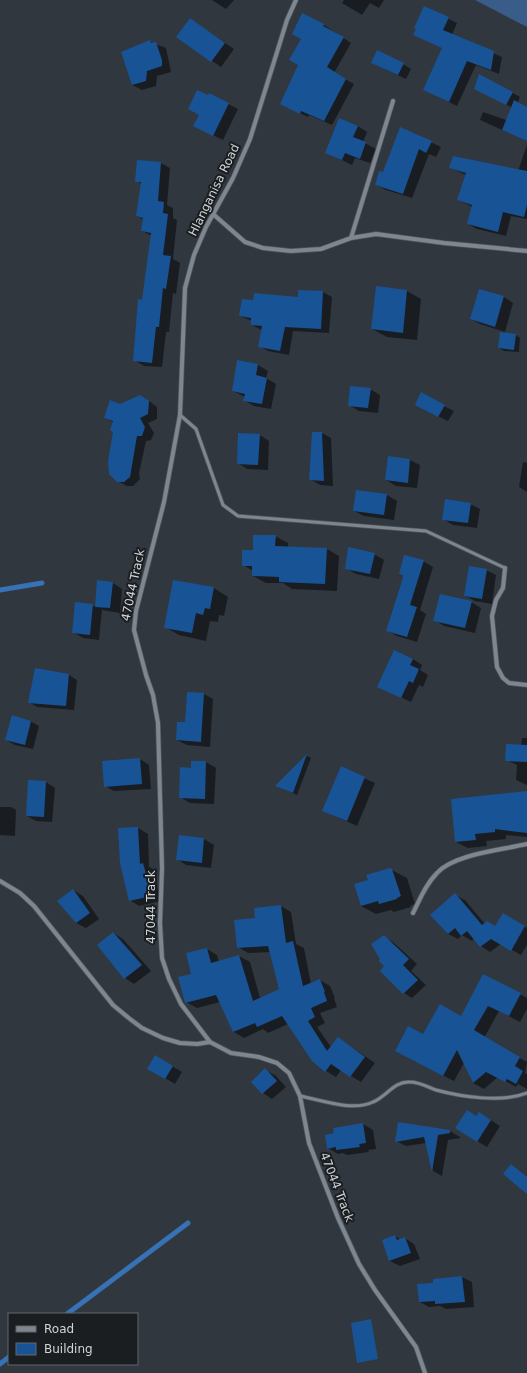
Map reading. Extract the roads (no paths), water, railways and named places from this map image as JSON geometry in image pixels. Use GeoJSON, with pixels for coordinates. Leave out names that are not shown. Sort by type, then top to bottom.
{"type":"FeatureCollection","features":[{"type":"Feature","properties":{"kind":"street","name":"Hlanganisa Road"},"geometry":{"type":"LineString","coordinates":[[181,347],[185,288],[194,255],[213,214],[233,178],[250,139],[288,20],[296,0]]}},
{"type":"Feature","properties":{"kind":"street"},"geometry":{"type":"LineString","coordinates":[[351,238],[393,101]]}},
{"type":"Feature","properties":{"kind":"street"},"geometry":{"type":"LineString","coordinates":[[213,214],[232,233],[245,242],[263,248],[304,252],[321,249],[351,238],[376,234],[444,243],[527,251]]}},
{"type":"Feature","properties":{"kind":"street","name":"47044 Track"},"geometry":{"type":"LineString","coordinates":[[181,347],[180,415],[164,502],[136,611],[134,630],[153,695],[158,724],[161,860],[160,923],[162,958],[181,1004],[210,1042],[231,1053],[259,1057],[277,1063],[289,1073],[300,1096],[310,1143],[338,1218],[359,1264],[375,1290],[416,1347],[425,1373]]}},
{"type":"Feature","properties":{"kind":"street"},"geometry":{"type":"LineString","coordinates":[[505,568],[502,588],[496,600],[492,616],[497,667],[503,678],[509,683],[527,685]]}},
{"type":"Feature","properties":{"kind":"street"},"geometry":{"type":"LineString","coordinates":[[413,913],[431,880],[437,872],[446,866],[463,858],[527,844]]}},
{"type":"Feature","properties":{"kind":"street"},"geometry":{"type":"LineString","coordinates":[[0,881],[20,894],[34,906],[113,1005],[130,1019],[156,1034],[180,1043],[197,1044],[210,1042]]}},
{"type":"Feature","properties":{"kind":"lane"},"geometry":{"type":"LineString","coordinates":[[180,415],[196,429],[223,506],[238,516],[426,531],[505,568]]}},
{"type":"Feature","properties":{"kind":"lane"},"geometry":{"type":"LineString","coordinates":[[300,1096],[347,1106],[361,1105],[373,1103],[394,1087],[410,1082],[443,1091],[502,1099],[515,1098],[527,1093]]}},
{"type":"Feature","properties":{"kind":"waterway"},"geometry":{"type":"LineString","coordinates":[[0,590],[42,583]]}},
{"type":"Feature","properties":{"kind":"waterway"},"geometry":{"type":"LineString","coordinates":[[68,1313],[188,1223]]}},
{"type":"Feature","properties":{"kind":"waterway"},"geometry":{"type":"LineString","coordinates":[[0,1364],[8,1358]]}}]}
